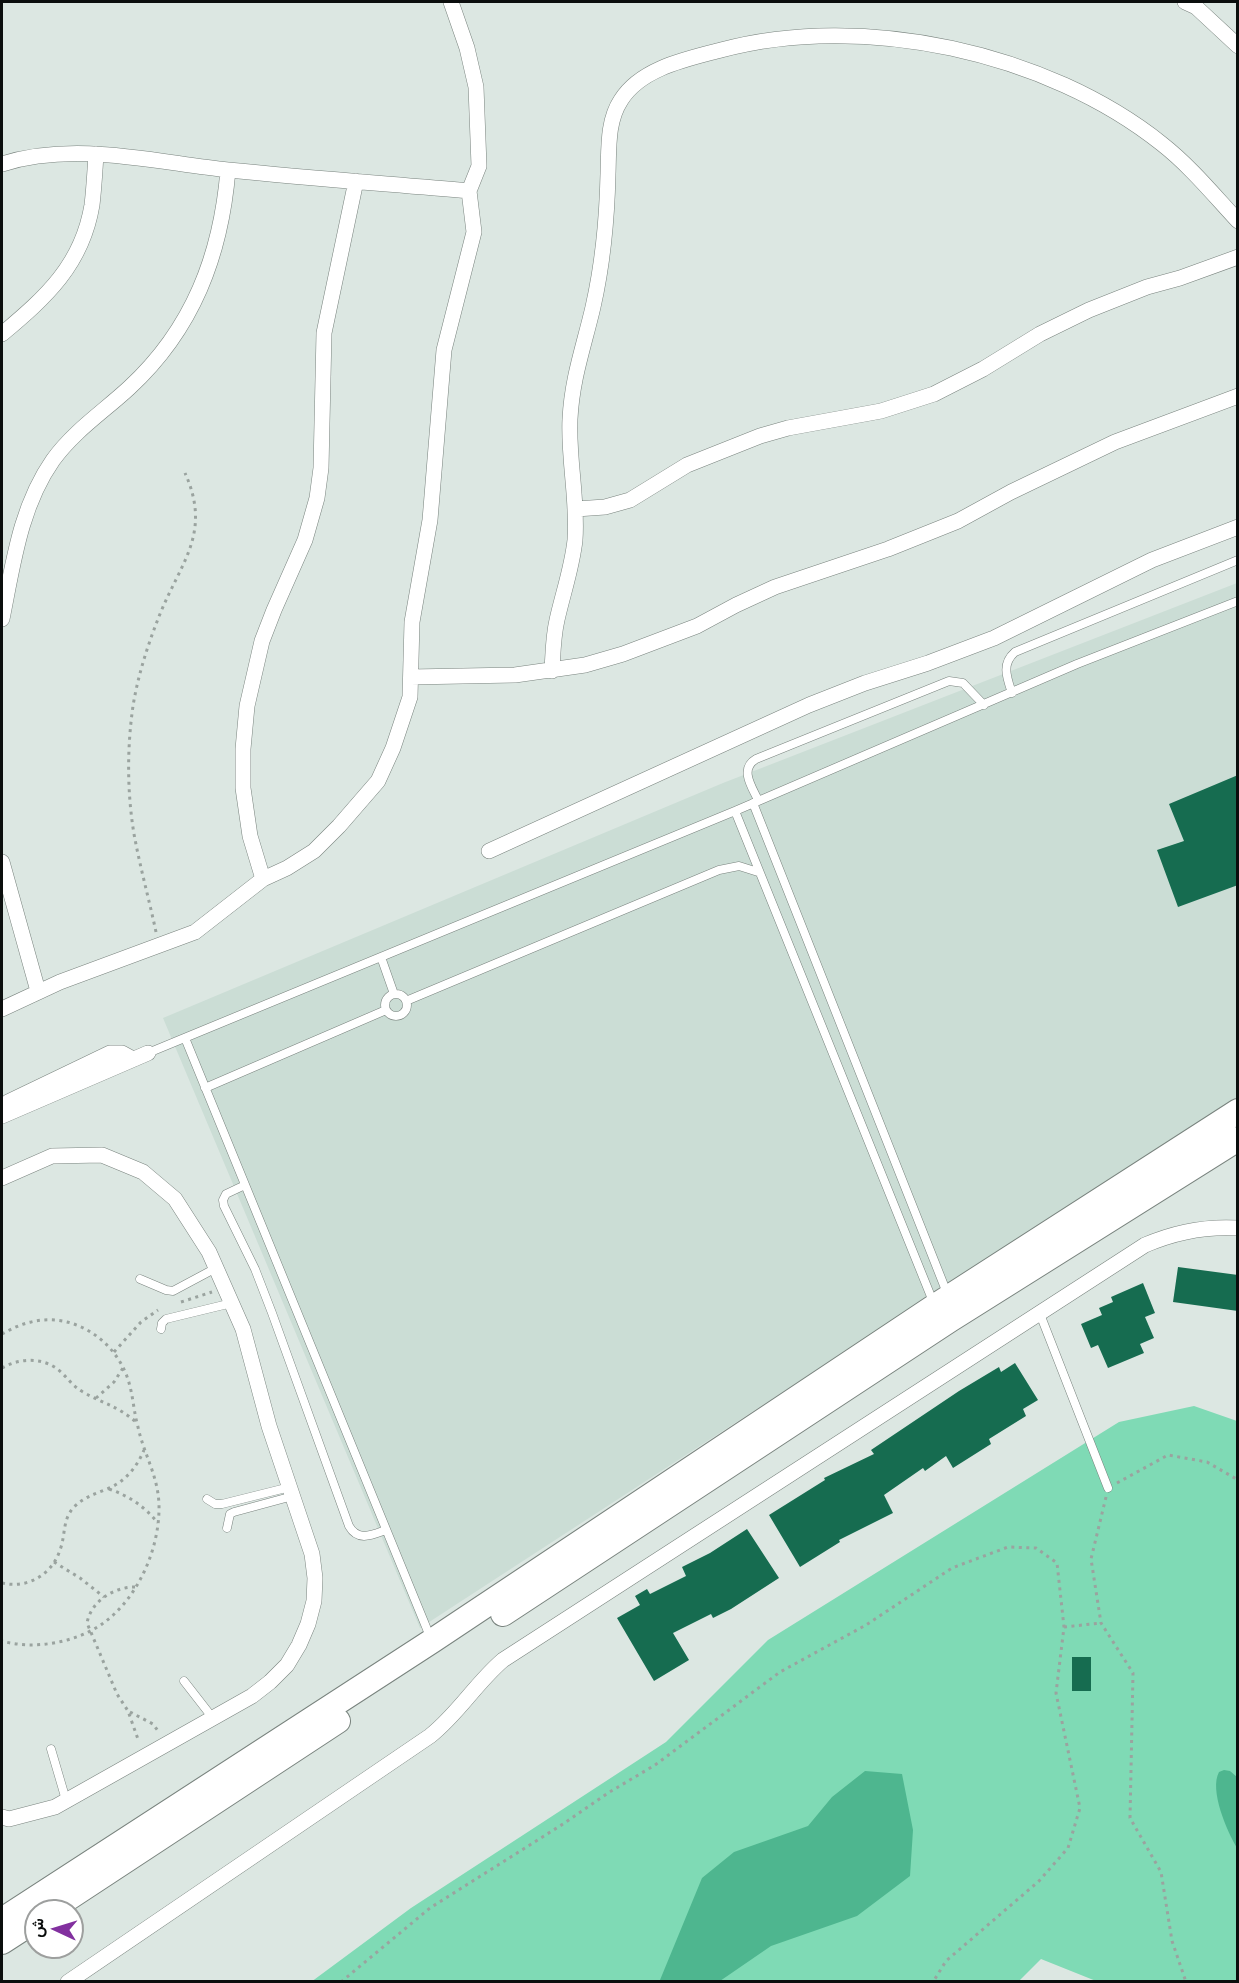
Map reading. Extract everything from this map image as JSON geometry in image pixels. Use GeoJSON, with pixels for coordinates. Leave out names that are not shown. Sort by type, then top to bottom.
{"type":"FeatureCollection","features":[{"type":"Feature","properties":{"kind":"main road"},"geometry":{"type":"LineString","coordinates":[[2,1920],[432,1641],[942,1302],[1238,1111]]}},
{"type":"Feature","properties":{"kind":"main road"},"geometry":{"type":"LineString","coordinates":[[67,1899],[950,1320],[1238,1139]]}},
{"type":"Feature","properties":{"kind":"main road"},"geometry":{"type":"LineString","coordinates":[[2,1942],[24,1928]]}},
{"type":"Feature","properties":{"kind":"street"},"geometry":{"type":"LineString","coordinates":[[2,1010],[38,991],[195,932],[263,879],[287,868],[314,851],[378,781],[405,715],[410,696],[412,622],[430,520],[444,350],[474,232],[469,191],[479,166],[476,87],[467,48],[451,2]]}},
{"type":"Feature","properties":{"kind":"street"},"geometry":{"type":"LineString","coordinates":[[1185,2],[1207,16],[1238,46]]}},
{"type":"Feature","properties":{"kind":"street"},"geometry":{"type":"LineString","coordinates":[[552,671],[557,621],[571,568],[576,509],[570,452],[572,393],[601,261],[607,213],[610,124],[615,110],[632,86],[658,70],[729,48],[803,38],[883,38],[966,51],[1042,75],[1076,90],[1136,125],[1186,165],[1238,221]]}},
{"type":"Feature","properties":{"kind":"street"},"geometry":{"type":"LineString","coordinates":[[2,164],[37,156],[66,153],[96,154],[228,170],[469,191]]}},
{"type":"Feature","properties":{"kind":"street"},"geometry":{"type":"LineString","coordinates":[[2,334],[57,284],[70,266],[88,225],[96,154]]}},
{"type":"Feature","properties":{"kind":"street"},"geometry":{"type":"LineString","coordinates":[[2,619],[21,528],[41,479],[53,460],[81,427],[130,387],[152,363],[195,300],[204,281],[220,232],[228,170]]}},
{"type":"Feature","properties":{"kind":"street"},"geometry":{"type":"LineString","coordinates":[[263,879],[250,836],[243,788],[243,749],[248,706],[262,641],[305,540],[317,498],[322,437],[324,333],[356,181]]}},
{"type":"Feature","properties":{"kind":"street"},"geometry":{"type":"LineString","coordinates":[[576,509],[605,507],[630,500],[687,465],[760,436],[788,428],[881,411],[925,397],[975,373],[1040,334],[1089,310],[1147,287],[1238,257]]}},
{"type":"Feature","properties":{"kind":"street"},"geometry":{"type":"LineString","coordinates":[[411,677],[515,675],[552,671],[585,665],[661,641],[776,587],[888,549],[958,521],[1011,492],[1115,442],[1238,396]]}},
{"type":"Feature","properties":{"kind":"street"},"geometry":{"type":"LineString","coordinates":[[489,851],[809,705],[994,638],[1152,560],[1238,527]]}},
{"type":"Feature","properties":{"kind":"street"},"geometry":{"type":"LineString","coordinates":[[2,862],[38,991]]}},
{"type":"Feature","properties":{"kind":"street"},"geometry":{"type":"LineString","coordinates":[[2,1105],[110,1053],[141,1056]]}},
{"type":"Feature","properties":{"kind":"street"},"geometry":{"type":"LineString","coordinates":[[2,1116],[141,1056]]}},
{"type":"Feature","properties":{"kind":"street"},"geometry":{"type":"LineString","coordinates":[[2,1178],[52,1156],[102,1155],[142,1172],[175,1199],[209,1252],[243,1329],[269,1426],[312,1554],[315,1578],[314,1601],[309,1624],[299,1645],[286,1665],[252,1696],[56,1807],[9,1819],[2,1817]]}},
{"type":"Feature","properties":{"kind":"street"},"geometry":{"type":"LineString","coordinates":[[68,1982],[430,1736],[446,1724],[483,1677],[503,1660],[1145,1245],[1168,1235],[1193,1230],[1238,1228]]}},
{"type":"Feature","properties":{"kind":"lane"},"geometry":{"type":"LineString","coordinates":[[1012,693],[1006,676],[1006,665],[1007,660],[1015,652],[1238,560]]}},
{"type":"Feature","properties":{"kind":"lane"},"geometry":{"type":"LineString","coordinates":[[141,1056],[735,811],[1077,664],[1238,601]]}},
{"type":"Feature","properties":{"kind":"lane"},"geometry":{"type":"LineString","coordinates":[[942,1302],[746,772],[749,764],[756,759],[949,681],[963,682],[984,705]]}},
{"type":"Feature","properties":{"kind":"lane"},"geometry":{"type":"LineString","coordinates":[[735,811],[758,872],[942,1302]]}},
{"type":"Feature","properties":{"kind":"lane"},"geometry":{"type":"LineString","coordinates":[[406,1001],[719,870],[739,866],[758,872]]}},
{"type":"Feature","properties":{"kind":"lane"},"geometry":{"type":"LineString","coordinates":[[381,957],[394,994]]}},
{"type":"Feature","properties":{"kind":"lane"},"geometry":{"type":"LineString","coordinates":[[394,994],[400,994],[406,1001],[407,1009],[401,1016],[392,1016],[386,1010],[386,1001],[394,994]]}},
{"type":"Feature","properties":{"kind":"lane"},"geometry":{"type":"LineString","coordinates":[[205,1088],[386,1010]]}},
{"type":"Feature","properties":{"kind":"lane"},"geometry":{"type":"LineString","coordinates":[[184,1038],[432,1641]]}},
{"type":"Feature","properties":{"kind":"lane"},"geometry":{"type":"LineString","coordinates":[[245,1185],[226,1194],[223,1200],[224,1206],[255,1269],[349,1526],[354,1533],[362,1537],[386,1530]]}},
{"type":"Feature","properties":{"kind":"lane"},"geometry":{"type":"LineString","coordinates":[[140,1279],[173,1291],[216,1268]]}},
{"type":"Feature","properties":{"kind":"lane"},"geometry":{"type":"LineString","coordinates":[[161,1329],[166,1319],[231,1303]]}},
{"type":"Feature","properties":{"kind":"lane"},"geometry":{"type":"LineString","coordinates":[[1040,1314],[1108,1488]]}},
{"type":"Feature","properties":{"kind":"lane"},"geometry":{"type":"LineString","coordinates":[[207,1499],[214,1504],[222,1504],[291,1491]]}},
{"type":"Feature","properties":{"kind":"lane"},"geometry":{"type":"LineString","coordinates":[[227,1528],[231,1514],[234,1512],[291,1491]]}},
{"type":"Feature","properties":{"kind":"lane"},"geometry":{"type":"LineString","coordinates":[[184,1681],[212,1717]]}},
{"type":"Feature","properties":{"kind":"lane"},"geometry":{"type":"LineString","coordinates":[[51,1749],[66,1800]]}},
{"type":"Feature","properties":{"kind":"path"},"geometry":{"type":"LineString","coordinates":[[159,945],[130,806],[129,742],[133,706],[149,641],[168,595],[188,556],[193,540],[194,495],[185,473]]}},
{"type":"Feature","properties":{"kind":"path"},"geometry":{"type":"LineString","coordinates":[[2,1334],[31,1322],[43,1320],[68,1322],[89,1331],[107,1343],[124,1368],[130,1384],[137,1424],[156,1479],[159,1507],[151,1554],[135,1587],[102,1624],[89,1631],[48,1643],[18,1644],[2,1641]]}},
{"type":"Feature","properties":{"kind":"path"},"geometry":{"type":"LineString","coordinates":[[2,1368],[25,1360],[44,1363],[62,1373],[81,1391],[114,1406],[137,1424]]}},
{"type":"Feature","properties":{"kind":"path"},"geometry":{"type":"LineString","coordinates":[[96,1398],[114,1382],[124,1368]]}},
{"type":"Feature","properties":{"kind":"path"},"geometry":{"type":"LineString","coordinates":[[2,1583],[16,1585],[43,1575],[60,1551],[64,1524],[73,1508],[89,1495],[109,1489],[125,1478],[133,1470],[144,1449]]}},
{"type":"Feature","properties":{"kind":"path"},"geometry":{"type":"LineString","coordinates":[[1186,1982],[1172,1941],[1161,1872],[1130,1818],[1133,1673],[1101,1623],[1092,1558],[1108,1488],[1168,1455],[1207,1462],[1238,1480]]}},
{"type":"Feature","properties":{"kind":"path"},"geometry":{"type":"LineString","coordinates":[[109,1489],[141,1505],[158,1523]]}},
{"type":"Feature","properties":{"kind":"path"},"geometry":{"type":"LineString","coordinates":[[341,1982],[430,1908],[655,1765],[780,1672],[866,1625],[952,1568],[1008,1547],[1036,1548],[1057,1563],[1064,1628],[1056,1693],[1080,1808],[1068,1848],[1039,1881],[946,1962],[933,1982]]}},
{"type":"Feature","properties":{"kind":"path"},"geometry":{"type":"LineString","coordinates":[[54,1562],[81,1578],[104,1597]]}},
{"type":"Feature","properties":{"kind":"path"},"geometry":{"type":"LineString","coordinates":[[135,1587],[117,1590],[104,1597],[88,1617],[89,1631],[117,1694],[128,1711],[136,1738],[145,1755]]}},
{"type":"Feature","properties":{"kind":"path"},"geometry":{"type":"LineString","coordinates":[[1064,1628],[1101,1623]]}},
{"type":"Feature","properties":{"kind":"path"},"geometry":{"type":"LineString","coordinates":[[128,1711],[153,1724],[166,1743]]}},
{"type":"Feature","properties":{"kind":"shaded area"},"geometry":{"type":"Polygon","coordinates":[[[1237,583],[1237,1101],[924,1300],[420,1628],[163,1018],[723,783],[1237,583]]]}},
{"type":"Feature","properties":{"kind":"shaded area"},"geometry":{"type":"Polygon","coordinates":[[[1194,1406],[1237,1421],[1237,1981],[1096,1981],[1041,1959],[1018,1982],[311,1982],[411,1908],[666,1742],[768,1640],[1119,1422],[1194,1406]]]}},
{"type":"Feature","properties":{"kind":"shaded area"},"geometry":{"type":"Polygon","coordinates":[[[865,1771],[902,1774],[913,1830],[910,1876],[857,1916],[771,1946],[720,1981],[661,1981],[702,1878],[734,1852],[808,1826],[832,1797],[865,1771]]]}},
{"type":"Feature","properties":{"kind":"shaded area"},"geometry":{"type":"Polygon","coordinates":[[[1230,1771],[1237,1777],[1237,1848],[1220,1810],[1216,1789],[1219,1772],[1230,1771]]]}},
{"type":"Feature","properties":{"kind":"building"},"geometry":{"type":"Polygon","coordinates":[[[1238,775],[1238,885],[1178,907],[1157,850],[1184,841],[1169,804],[1238,775]]]}},
{"type":"Feature","properties":{"kind":"building"},"geometry":{"type":"Polygon","coordinates":[[[1178,1267],[1238,1275],[1238,1311],[1173,1302],[1178,1267]]]}},
{"type":"Feature","properties":{"kind":"building"},"geometry":{"type":"Polygon","coordinates":[[[1143,1283],[1155,1313],[1145,1317],[1154,1338],[1140,1344],[1144,1353],[1108,1368],[1098,1345],[1091,1348],[1081,1324],[1102,1315],[1099,1308],[1113,1302],[1111,1297],[1143,1283]]]}},
{"type":"Feature","properties":{"kind":"building"},"geometry":{"type":"Polygon","coordinates":[[[1015,1363],[1038,1400],[1023,1409],[1026,1416],[989,1439],[991,1444],[953,1468],[946,1456],[925,1471],[923,1468],[884,1495],[893,1513],[839,1540],[840,1542],[800,1567],[769,1515],[825,1480],[824,1478],[874,1454],[871,1450],[959,1391],[999,1367],[1001,1372],[1015,1363]]]}},
{"type":"Feature","properties":{"kind":"building"},"geometry":{"type":"Polygon","coordinates":[[[747,1529],[779,1578],[731,1609],[713,1618],[711,1614],[673,1633],[689,1660],[654,1681],[617,1618],[640,1605],[635,1596],[647,1589],[650,1594],[686,1576],[682,1567],[710,1553],[747,1529]]]}},
{"type":"Feature","properties":{"kind":"building"},"geometry":{"type":"Polygon","coordinates":[[[1072,1657],[1091,1657],[1091,1691],[1072,1691],[1072,1657]]]}}]}
